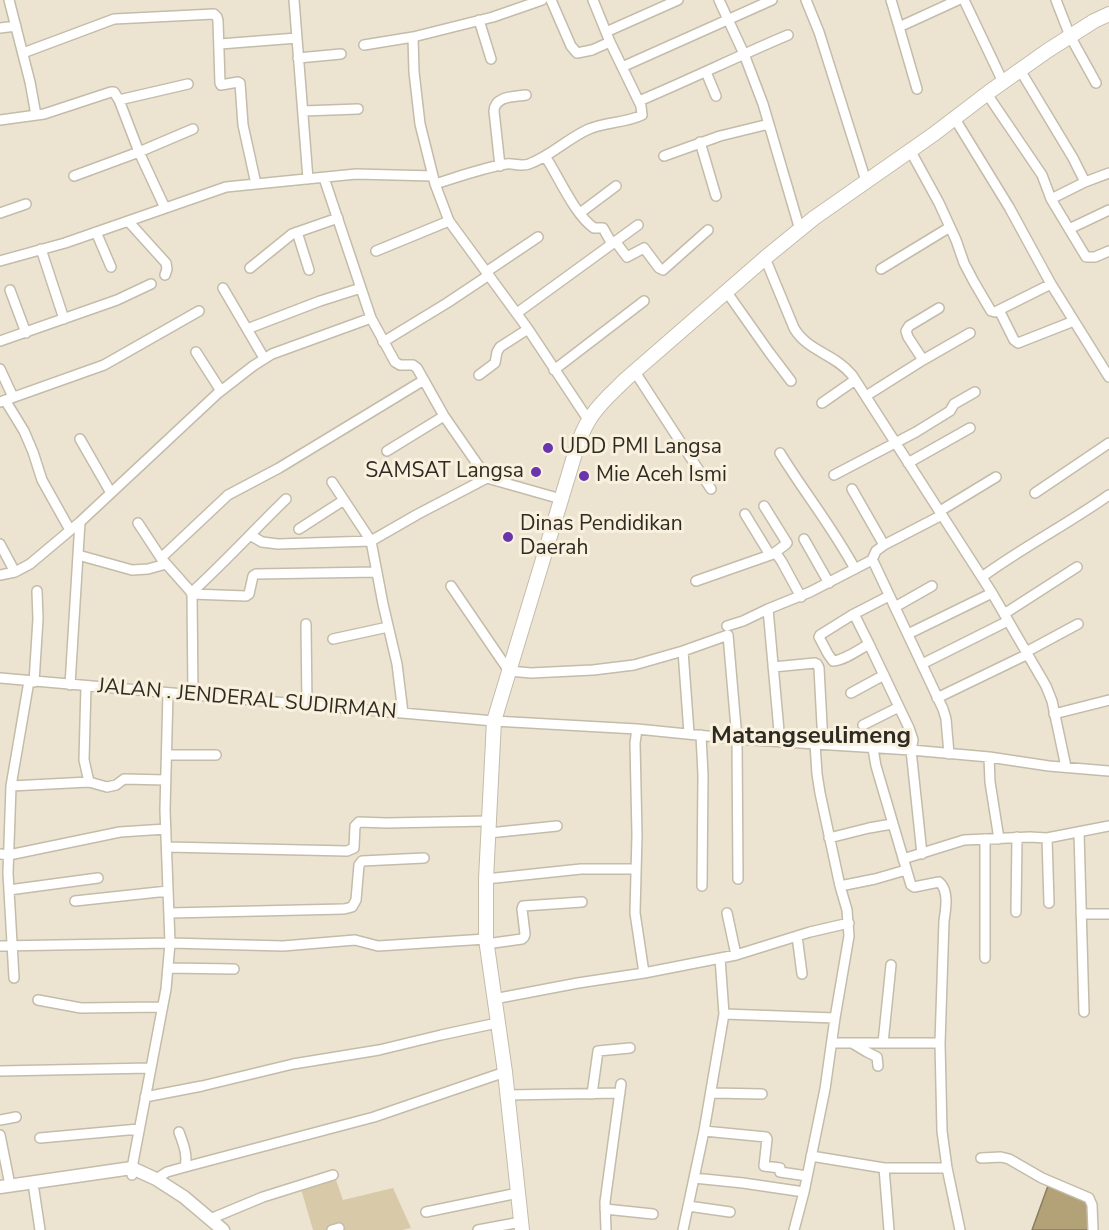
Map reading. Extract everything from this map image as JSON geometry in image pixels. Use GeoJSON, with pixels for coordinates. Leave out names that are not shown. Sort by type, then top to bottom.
{"type":"FeatureCollection","features":[{"type":"Feature","properties":{"kind":"highway"},"geometry":{"type":"LineString","coordinates":[[522,1226],[505,1071],[486,941],[486,879],[494,720],[578,443],[589,421],[606,399],[765,258],[866,181],[1020,70],[1070,36],[1108,18]]}},
{"type":"Feature","properties":{"kind":"main road"},"geometry":{"type":"LineString","coordinates":[[0,1195],[135,1172]]}},
{"type":"Feature","properties":{"kind":"main road"},"geometry":{"type":"LineString","coordinates":[[5,1186],[135,1172],[156,1179],[184,1197],[223,1230]]}},
{"type":"Feature","properties":{"kind":"street"},"geometry":{"type":"LineString","coordinates":[[9,0],[36,115]]}},
{"type":"Feature","properties":{"kind":"street"},"geometry":{"type":"LineString","coordinates":[[294,0],[308,179]]}},
{"type":"Feature","properties":{"kind":"street"},"geometry":{"type":"LineString","coordinates":[[364,45],[413,37],[479,20],[542,0]]}},
{"type":"Feature","properties":{"kind":"street"},"geometry":{"type":"LineString","coordinates":[[551,0],[577,53],[592,50],[610,42]]}},
{"type":"Feature","properties":{"kind":"street"},"geometry":{"type":"LineString","coordinates":[[0,261],[96,232],[226,187],[356,174],[434,180],[509,164],[524,165],[545,156],[588,130],[641,116],[643,112],[639,101],[610,42],[593,0]]}},
{"type":"Feature","properties":{"kind":"street"},"geometry":{"type":"LineString","coordinates":[[606,32],[678,0]]}},
{"type":"Feature","properties":{"kind":"street"},"geometry":{"type":"LineString","coordinates":[[719,0],[744,54],[769,124],[800,230]]}},
{"type":"Feature","properties":{"kind":"street"},"geometry":{"type":"LineString","coordinates":[[622,67],[772,0]]}},
{"type":"Feature","properties":{"kind":"street"},"geometry":{"type":"LineString","coordinates":[[806,0],[819,32],[866,181]]}},
{"type":"Feature","properties":{"kind":"street"},"geometry":{"type":"LineString","coordinates":[[891,0],[917,89]]}},
{"type":"Feature","properties":{"kind":"street"},"geometry":{"type":"LineString","coordinates":[[900,27],[958,0]]}},
{"type":"Feature","properties":{"kind":"street"},"geometry":{"type":"LineString","coordinates":[[964,0],[1003,82]]}},
{"type":"Feature","properties":{"kind":"street"},"geometry":{"type":"LineString","coordinates":[[1056,0],[1070,36],[1095,83]]}},
{"type":"Feature","properties":{"kind":"street"},"geometry":{"type":"LineString","coordinates":[[23,53],[114,19],[214,14],[218,17],[220,84],[239,82],[241,84],[243,125],[256,184]]}},
{"type":"Feature","properties":{"kind":"street"},"geometry":{"type":"LineString","coordinates":[[479,20],[491,58]]}},
{"type":"Feature","properties":{"kind":"street"},"geometry":{"type":"LineString","coordinates":[[0,28],[16,26]]}},
{"type":"Feature","properties":{"kind":"street"},"geometry":{"type":"LineString","coordinates":[[639,101],[788,35]]}},
{"type":"Feature","properties":{"kind":"street"},"geometry":{"type":"LineString","coordinates":[[413,37],[414,72],[420,124],[434,180],[449,221],[517,313],[589,421]]}},
{"type":"Feature","properties":{"kind":"street"},"geometry":{"type":"LineString","coordinates":[[220,44],[297,38]]}},
{"type":"Feature","properties":{"kind":"street"},"geometry":{"type":"LineString","coordinates":[[298,58],[340,54]]}},
{"type":"Feature","properties":{"kind":"street"},"geometry":{"type":"LineString","coordinates":[[1020,70],[1085,182]]}},
{"type":"Feature","properties":{"kind":"street"},"geometry":{"type":"LineString","coordinates":[[706,72],[716,96]]}},
{"type":"Feature","properties":{"kind":"street"},"geometry":{"type":"LineString","coordinates":[[119,100],[188,84]]}},
{"type":"Feature","properties":{"kind":"street"},"geometry":{"type":"LineString","coordinates":[[0,120],[44,114],[111,92],[116,94],[165,208]]}},
{"type":"Feature","properties":{"kind":"street"},"geometry":{"type":"LineString","coordinates":[[987,94],[1042,175],[1051,200],[1088,258],[1109,251]]}},
{"type":"Feature","properties":{"kind":"street"},"geometry":{"type":"LineString","coordinates":[[500,166],[494,105],[502,99],[525,95]]}},
{"type":"Feature","properties":{"kind":"street"},"geometry":{"type":"LineString","coordinates":[[303,111],[357,109]]}},
{"type":"Feature","properties":{"kind":"street"},"geometry":{"type":"LineString","coordinates":[[955,118],[1009,207],[1051,284],[1109,377]]}},
{"type":"Feature","properties":{"kind":"street"},"geometry":{"type":"LineString","coordinates":[[664,156],[700,142],[769,124]]}},
{"type":"Feature","properties":{"kind":"street"},"geometry":{"type":"LineString","coordinates":[[74,176],[194,129]]}},
{"type":"Feature","properties":{"kind":"street"},"geometry":{"type":"LineString","coordinates":[[700,142],[717,196]]}},
{"type":"Feature","properties":{"kind":"street"},"geometry":{"type":"LineString","coordinates":[[910,150],[939,203],[959,245],[964,263],[990,310],[993,312],[999,310],[1051,284]]}},
{"type":"Feature","properties":{"kind":"street"},"geometry":{"type":"LineString","coordinates":[[545,156],[580,213],[593,228],[603,228],[627,257],[644,248],[663,270],[708,230]]}},
{"type":"Feature","properties":{"kind":"street"},"geometry":{"type":"LineString","coordinates":[[1051,200],[1085,182],[1109,173]]}},
{"type":"Feature","properties":{"kind":"street"},"geometry":{"type":"LineString","coordinates":[[324,178],[371,318],[397,364],[413,365],[444,416],[487,478],[561,499]]}},
{"type":"Feature","properties":{"kind":"street"},"geometry":{"type":"LineString","coordinates":[[580,213],[616,186]]}},
{"type":"Feature","properties":{"kind":"street"},"geometry":{"type":"LineString","coordinates":[[0,213],[26,204]]}},
{"type":"Feature","properties":{"kind":"street"},"geometry":{"type":"LineString","coordinates":[[1069,229],[1109,210]]}},
{"type":"Feature","properties":{"kind":"street"},"geometry":{"type":"LineString","coordinates":[[250,268],[286,238],[338,218]]}},
{"type":"Feature","properties":{"kind":"street"},"geometry":{"type":"LineString","coordinates":[[128,221],[166,263],[165,275]]}},
{"type":"Feature","properties":{"kind":"street"},"geometry":{"type":"LineString","coordinates":[[376,251],[449,221]]}},
{"type":"Feature","properties":{"kind":"street"},"geometry":{"type":"LineString","coordinates":[[517,313],[638,225]]}},
{"type":"Feature","properties":{"kind":"street"},"geometry":{"type":"LineString","coordinates":[[881,269],[950,227]]}},
{"type":"Feature","properties":{"kind":"street"},"geometry":{"type":"LineString","coordinates":[[96,232],[111,267]]}},
{"type":"Feature","properties":{"kind":"street"},"geometry":{"type":"LineString","coordinates":[[297,232],[309,270]]}},
{"type":"Feature","properties":{"kind":"street"},"geometry":{"type":"LineString","coordinates":[[383,342],[447,303],[538,237]]}},
{"type":"Feature","properties":{"kind":"street"},"geometry":{"type":"LineString","coordinates":[[41,249],[64,319]]}},
{"type":"Feature","properties":{"kind":"street"},"geometry":{"type":"LineString","coordinates":[[765,258],[799,336],[808,345],[837,361],[848,370],[992,593],[1049,693],[1066,767]]}},
{"type":"Feature","properties":{"kind":"street"},"geometry":{"type":"LineString","coordinates":[[0,341],[117,300],[151,284]]}},
{"type":"Feature","properties":{"kind":"street"},"geometry":{"type":"LineString","coordinates":[[224,288],[264,358]]}},
{"type":"Feature","properties":{"kind":"street"},"geometry":{"type":"LineString","coordinates":[[247,329],[361,288]]}},
{"type":"Feature","properties":{"kind":"street"},"geometry":{"type":"LineString","coordinates":[[10,290],[26,333]]}},
{"type":"Feature","properties":{"kind":"street"},"geometry":{"type":"LineString","coordinates":[[726,291],[791,381]]}},
{"type":"Feature","properties":{"kind":"street"},"geometry":{"type":"LineString","coordinates":[[554,370],[644,301]]}},
{"type":"Feature","properties":{"kind":"street"},"geometry":{"type":"LineString","coordinates":[[923,360],[908,337],[907,329],[939,308]]}},
{"type":"Feature","properties":{"kind":"street"},"geometry":{"type":"LineString","coordinates":[[999,310],[1014,340],[1018,343],[1074,321]]}},
{"type":"Feature","properties":{"kind":"street"},"geometry":{"type":"LineString","coordinates":[[6,400],[104,365],[199,311]]}},
{"type":"Feature","properties":{"kind":"street"},"geometry":{"type":"LineString","coordinates":[[0,575],[15,572],[30,564],[80,522],[221,391],[264,358],[371,318]]}},
{"type":"Feature","properties":{"kind":"street"},"geometry":{"type":"LineString","coordinates":[[479,375],[494,364],[500,347],[528,329]]}},
{"type":"Feature","properties":{"kind":"street"},"geometry":{"type":"LineString","coordinates":[[866,396],[970,333]]}},
{"type":"Feature","properties":{"kind":"street"},"geometry":{"type":"LineString","coordinates":[[196,352],[221,391]]}},
{"type":"Feature","properties":{"kind":"street"},"geometry":{"type":"LineString","coordinates":[[0,369],[6,400],[24,431],[42,480],[70,530]]}},
{"type":"Feature","properties":{"kind":"street"},"geometry":{"type":"LineString","coordinates":[[634,372],[711,489]]}},
{"type":"Feature","properties":{"kind":"street"},"geometry":{"type":"LineString","coordinates":[[78,555],[132,570],[148,569],[163,561],[228,495],[279,468],[424,380]]}},
{"type":"Feature","properties":{"kind":"street"},"geometry":{"type":"LineString","coordinates":[[822,403],[855,380]]}},
{"type":"Feature","properties":{"kind":"street"},"geometry":{"type":"LineString","coordinates":[[834,475],[928,425],[950,411],[954,404],[975,392]]}},
{"type":"Feature","properties":{"kind":"street"},"geometry":{"type":"LineString","coordinates":[[387,451],[444,416]]}},
{"type":"Feature","properties":{"kind":"street"},"geometry":{"type":"LineString","coordinates":[[908,463],[970,428]]}},
{"type":"Feature","properties":{"kind":"street"},"geometry":{"type":"LineString","coordinates":[[80,439],[111,493]]}},
{"type":"Feature","properties":{"kind":"street"},"geometry":{"type":"LineString","coordinates":[[1035,493],[1109,442]]}},
{"type":"Feature","properties":{"kind":"street"},"geometry":{"type":"LineString","coordinates":[[780,453],[838,538],[855,569]]}},
{"type":"Feature","properties":{"kind":"street"},"geometry":{"type":"LineString","coordinates":[[727,626],[801,597],[872,560],[876,551],[884,545],[941,513],[996,477]]}},
{"type":"Feature","properties":{"kind":"street"},"geometry":{"type":"LineString","coordinates":[[250,535],[262,542],[279,544],[371,541],[487,478]]}},
{"type":"Feature","properties":{"kind":"street"},"geometry":{"type":"LineString","coordinates":[[332,482],[371,541],[397,664],[403,713]]}},
{"type":"Feature","properties":{"kind":"street"},"geometry":{"type":"LineString","coordinates":[[852,489],[884,545]]}},
{"type":"Feature","properties":{"kind":"street"},"geometry":{"type":"LineString","coordinates":[[982,577],[1008,558],[1109,495]]}},
{"type":"Feature","properties":{"kind":"street"},"geometry":{"type":"LineString","coordinates":[[192,594],[286,499]]}},
{"type":"Feature","properties":{"kind":"street"},"geometry":{"type":"LineString","coordinates":[[300,529],[344,501]]}},
{"type":"Feature","properties":{"kind":"street"},"geometry":{"type":"LineString","coordinates":[[696,581],[772,554],[786,545],[787,542],[764,506]]}},
{"type":"Feature","properties":{"kind":"street"},"geometry":{"type":"LineString","coordinates":[[745,514],[772,554],[779,557],[801,597]]}},
{"type":"Feature","properties":{"kind":"street"},"geometry":{"type":"LineString","coordinates":[[70,685],[80,522]]}},
{"type":"Feature","properties":{"kind":"street"},"geometry":{"type":"LineString","coordinates":[[138,523],[163,561],[192,594],[193,696]]}},
{"type":"Feature","properties":{"kind":"street"},"geometry":{"type":"LineString","coordinates":[[804,539],[829,583]]}},
{"type":"Feature","properties":{"kind":"street"},"geometry":{"type":"LineString","coordinates":[[0,544],[15,572]]}},
{"type":"Feature","properties":{"kind":"street"},"geometry":{"type":"LineString","coordinates":[[872,560],[945,715],[949,754]]}},
{"type":"Feature","properties":{"kind":"street"},"geometry":{"type":"LineString","coordinates":[[922,663],[1006,617],[1077,567]]}},
{"type":"Feature","properties":{"kind":"street"},"geometry":{"type":"LineString","coordinates":[[192,594],[246,596],[249,594],[252,577],[256,574],[377,572]]}},
{"type":"Feature","properties":{"kind":"street"},"geometry":{"type":"LineString","coordinates":[[451,586],[509,671],[531,673],[593,670],[634,665],[728,635],[736,744],[738,879]]}},
{"type":"Feature","properties":{"kind":"street"},"geometry":{"type":"LineString","coordinates":[[895,607],[932,586]]}},
{"type":"Feature","properties":{"kind":"street"},"geometry":{"type":"LineString","coordinates":[[14,978],[9,890],[4,855],[11,786],[32,681],[38,619],[38,591]]}},
{"type":"Feature","properties":{"kind":"street"},"geometry":{"type":"LineString","coordinates":[[908,634],[992,593]]}},
{"type":"Feature","properties":{"kind":"street"},"geometry":{"type":"LineString","coordinates":[[869,644],[834,661],[819,637],[854,614],[890,596]]}},
{"type":"Feature","properties":{"kind":"street"},"geometry":{"type":"LineString","coordinates":[[768,609],[780,742]]}},
{"type":"Feature","properties":{"kind":"street"},"geometry":{"type":"LineString","coordinates":[[854,614],[900,707],[912,738],[911,750],[922,854]]}},
{"type":"Feature","properties":{"kind":"street"},"geometry":{"type":"LineString","coordinates":[[306,624],[307,705]]}},
{"type":"Feature","properties":{"kind":"street"},"geometry":{"type":"LineString","coordinates":[[937,698],[1027,653],[1078,624]]}},
{"type":"Feature","properties":{"kind":"street"},"geometry":{"type":"LineString","coordinates":[[333,639],[388,627]]}},
{"type":"Feature","properties":{"kind":"street"},"geometry":{"type":"LineString","coordinates":[[683,651],[689,734]]}},
{"type":"Feature","properties":{"kind":"street"},"geometry":{"type":"LineString","coordinates":[[773,667],[818,664],[817,749],[820,793],[849,923],[849,943],[825,1089],[794,1230]]}},
{"type":"Feature","properties":{"kind":"street"},"geometry":{"type":"LineString","coordinates":[[850,693],[884,675]]}},
{"type":"Feature","properties":{"kind":"street","name":"JALAN . JENDERAL SUDIRMAN"},"geometry":{"type":"LineString","coordinates":[[0,678],[193,696],[689,734],[702,740],[736,744],[780,742],[817,749],[911,750],[1109,771]]}},
{"type":"Feature","properties":{"kind":"street"},"geometry":{"type":"LineString","coordinates":[[86,686],[84,760],[89,783]]}},
{"type":"Feature","properties":{"kind":"street"},"geometry":{"type":"LineString","coordinates":[[135,1172],[139,1129],[162,1007],[170,943],[166,829],[168,693]]}},
{"type":"Feature","properties":{"kind":"street"},"geometry":{"type":"LineString","coordinates":[[1054,714],[1109,700]]}},
{"type":"Feature","properties":{"kind":"street"},"geometry":{"type":"LineString","coordinates":[[863,725],[900,707]]}},
{"type":"Feature","properties":{"kind":"street"},"geometry":{"type":"LineString","coordinates":[[637,731],[635,743],[638,835],[635,913],[644,973]]}},
{"type":"Feature","properties":{"kind":"street"},"geometry":{"type":"LineString","coordinates":[[702,740],[702,886]]}},
{"type":"Feature","properties":{"kind":"street"},"geometry":{"type":"LineString","coordinates":[[873,749],[910,885],[913,887],[939,882],[945,890],[940,1043],[942,1131],[960,1230]]}},
{"type":"Feature","properties":{"kind":"street"},"geometry":{"type":"LineString","coordinates":[[167,755],[216,755]]}},
{"type":"Feature","properties":{"kind":"street"},"geometry":{"type":"LineString","coordinates":[[988,757],[999,839]]}},
{"type":"Feature","properties":{"kind":"street"},"geometry":{"type":"LineString","coordinates":[[11,786],[89,783],[113,787],[124,779],[166,780]]}},
{"type":"Feature","properties":{"kind":"street"},"geometry":{"type":"LineString","coordinates":[[0,796],[11,797]]}},
{"type":"Feature","properties":{"kind":"street"},"geometry":{"type":"LineString","coordinates":[[167,848],[347,851],[354,848],[355,826],[359,822],[489,827],[557,826]]}},
{"type":"Feature","properties":{"kind":"street"},"geometry":{"type":"LineString","coordinates":[[829,838],[892,824]]}},
{"type":"Feature","properties":{"kind":"street"},"geometry":{"type":"LineString","coordinates":[[903,859],[961,841],[985,838],[1047,838],[1109,826],[1109,831]]}},
{"type":"Feature","properties":{"kind":"street"},"geometry":{"type":"LineString","coordinates":[[4,855],[120,832],[166,829]]}},
{"type":"Feature","properties":{"kind":"street"},"geometry":{"type":"LineString","coordinates":[[1079,832],[1084,1012]]}},
{"type":"Feature","properties":{"kind":"street"},"geometry":{"type":"LineString","coordinates":[[1016,912],[1017,837]]}},
{"type":"Feature","properties":{"kind":"street"},"geometry":{"type":"LineString","coordinates":[[985,838],[985,957]]}},
{"type":"Feature","properties":{"kind":"street"},"geometry":{"type":"LineString","coordinates":[[1047,838],[1049,903]]}},
{"type":"Feature","properties":{"kind":"street"},"geometry":{"type":"LineString","coordinates":[[170,913],[349,908],[356,900],[359,865],[362,861],[424,858]]}},
{"type":"Feature","properties":{"kind":"street"},"geometry":{"type":"LineString","coordinates":[[486,879],[581,869],[636,869]]}},
{"type":"Feature","properties":{"kind":"street"},"geometry":{"type":"LineString","coordinates":[[840,886],[906,870]]}},
{"type":"Feature","properties":{"kind":"street"},"geometry":{"type":"LineString","coordinates":[[9,890],[98,878]]}},
{"type":"Feature","properties":{"kind":"street"},"geometry":{"type":"LineString","coordinates":[[75,901],[168,891]]}},
{"type":"Feature","properties":{"kind":"street"},"geometry":{"type":"LineString","coordinates":[[0,946],[170,943],[283,946],[355,940],[378,946],[522,939],[525,934],[523,906],[582,902]]}},
{"type":"Feature","properties":{"kind":"street"},"geometry":{"type":"LineString","coordinates":[[727,913],[736,955]]}},
{"type":"Feature","properties":{"kind":"street"},"geometry":{"type":"LineString","coordinates":[[1081,914],[1109,914]]}},
{"type":"Feature","properties":{"kind":"street"},"geometry":{"type":"LineString","coordinates":[[494,999],[736,955],[849,923]]}},
{"type":"Feature","properties":{"kind":"street"},"geometry":{"type":"LineString","coordinates":[[797,936],[802,974]]}},
{"type":"Feature","properties":{"kind":"street"},"geometry":{"type":"LineString","coordinates":[[683,1230],[704,1131],[724,1014],[720,958]]}},
{"type":"Feature","properties":{"kind":"street"},"geometry":{"type":"LineString","coordinates":[[883,1042],[891,965]]}},
{"type":"Feature","properties":{"kind":"street"},"geometry":{"type":"LineString","coordinates":[[168,968],[234,969]]}},
{"type":"Feature","properties":{"kind":"street"},"geometry":{"type":"LineString","coordinates":[[38,1000],[81,1008],[162,1007]]}},
{"type":"Feature","properties":{"kind":"street"},"geometry":{"type":"LineString","coordinates":[[724,1014],[835,1018]]}},
{"type":"Feature","properties":{"kind":"street"},"geometry":{"type":"LineString","coordinates":[[145,1097],[293,1064],[379,1050],[498,1023]]}},
{"type":"Feature","properties":{"kind":"street"},"geometry":{"type":"LineString","coordinates":[[832,1043],[940,1043]]}},
{"type":"Feature","properties":{"kind":"street"},"geometry":{"type":"LineString","coordinates":[[852,1043],[878,1057],[878,1066]]}},
{"type":"Feature","properties":{"kind":"street"},"geometry":{"type":"LineString","coordinates":[[592,1094],[598,1051],[630,1048]]}},
{"type":"Feature","properties":{"kind":"street"},"geometry":{"type":"LineString","coordinates":[[0,1071],[151,1068]]}},
{"type":"Feature","properties":{"kind":"street"},"geometry":{"type":"LineString","coordinates":[[156,1179],[167,1172],[374,1117],[505,1071]]}},
{"type":"Feature","properties":{"kind":"street"},"geometry":{"type":"LineString","coordinates":[[508,1095],[592,1094],[620,1089],[605,1202],[606,1230]]}},
{"type":"Feature","properties":{"kind":"street"},"geometry":{"type":"LineString","coordinates":[[711,1093],[762,1094]]}},
{"type":"Feature","properties":{"kind":"street"},"geometry":{"type":"LineString","coordinates":[[0,1120],[16,1117]]}},
{"type":"Feature","properties":{"kind":"street"},"geometry":{"type":"LineString","coordinates":[[40,1138],[139,1129]]}},
{"type":"Feature","properties":{"kind":"street"},"geometry":{"type":"LineString","coordinates":[[704,1131],[766,1138],[764,1166],[780,1168],[780,1172],[807,1176]]}},
{"type":"Feature","properties":{"kind":"street"},"geometry":{"type":"LineString","coordinates":[[179,1132],[185,1151],[185,1167]]}},
{"type":"Feature","properties":{"kind":"street"},"geometry":{"type":"LineString","coordinates":[[0,1135],[5,1186]]}},
{"type":"Feature","properties":{"kind":"street"},"geometry":{"type":"LineString","coordinates":[[811,1156],[884,1168],[947,1168]]}},
{"type":"Feature","properties":{"kind":"street"},"geometry":{"type":"LineString","coordinates":[[981,1158],[1009,1159],[1042,1178],[1089,1198],[1092,1201],[1093,1230]]}},
{"type":"Feature","properties":{"kind":"street"},"geometry":{"type":"LineString","coordinates":[[884,1168],[889,1230]]}},
{"type":"Feature","properties":{"kind":"street"},"geometry":{"type":"LineString","coordinates":[[210,1219],[263,1197],[333,1175]]}},
{"type":"Feature","properties":{"kind":"street"},"geometry":{"type":"LineString","coordinates":[[694,1178],[804,1191]]}},
{"type":"Feature","properties":{"kind":"street"},"geometry":{"type":"LineString","coordinates":[[34,1190],[40,1230]]}},
{"type":"Feature","properties":{"kind":"street"},"geometry":{"type":"LineString","coordinates":[[426,1212],[518,1193]]}},
{"type":"Feature","properties":{"kind":"street"},"geometry":{"type":"LineString","coordinates":[[688,1206],[730,1212]]}},
{"type":"Feature","properties":{"kind":"street"},"geometry":{"type":"LineString","coordinates":[[605,1209],[653,1214]]}},
{"type":"Feature","properties":{"kind":"street"},"geometry":{"type":"LineString","coordinates":[[478,1230],[522,1226]]}},
{"type":"Feature","properties":{"kind":"shaded area"},"geometry":{"type":"Polygon","coordinates":[[[336,1180],[343,1200],[393,1188],[411,1228],[402,1230],[313,1230],[301,1189],[336,1180]]]}},
{"type":"Feature","properties":{"kind":"shaded area"},"geometry":{"type":"Polygon","coordinates":[[[1049,1183],[1090,1201],[1090,1230],[1032,1230],[1049,1183]]]}},
{"type":"Feature","properties":{"kind":"place","name":"UDD PMI Langsa"},"geometry":{"type":"Point","coordinates":[548,448]}},
{"type":"Feature","properties":{"kind":"place","name":"SAMSAT Langsa"},"geometry":{"type":"Point","coordinates":[536,472]}},
{"type":"Feature","properties":{"kind":"place","name":"Mie Aceh Ismi"},"geometry":{"type":"Point","coordinates":[584,476]}},
{"type":"Feature","properties":{"kind":"place","name":"Dinas Pendidikan Daerah"},"geometry":{"type":"Point","coordinates":[508,537]}},
{"type":"Feature","properties":{"kind":"district","name":"Matangseulimeng"},"geometry":{"type":"Point","coordinates":[811,737]}}]}
